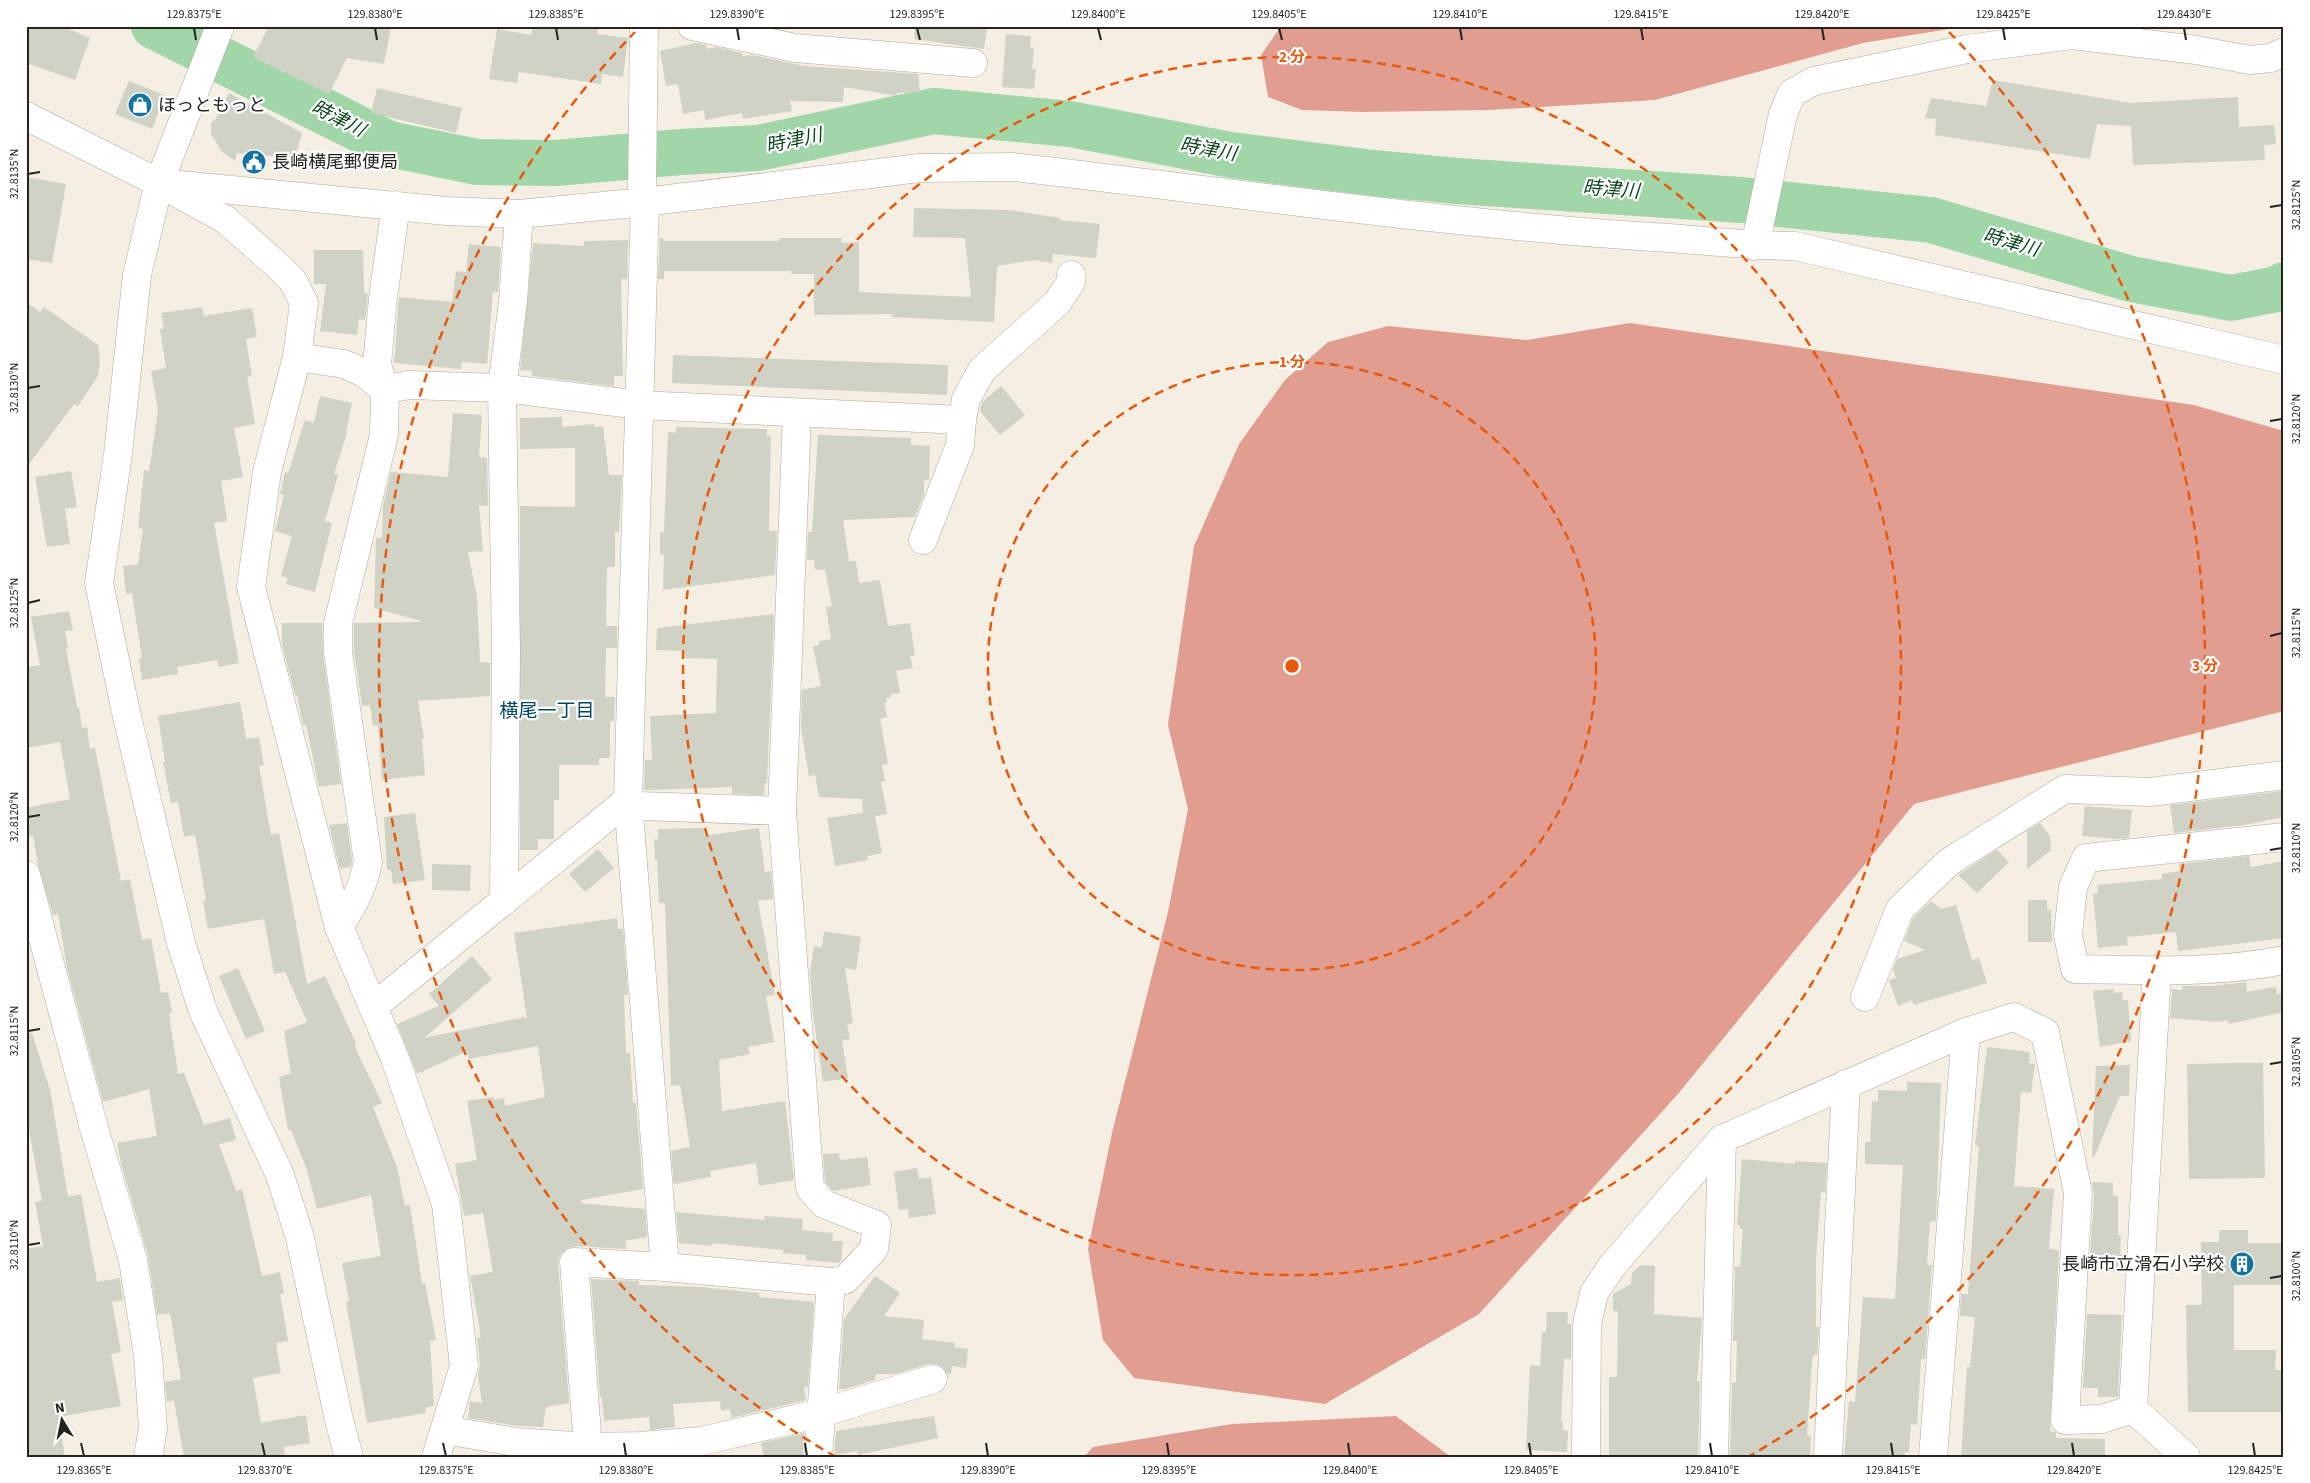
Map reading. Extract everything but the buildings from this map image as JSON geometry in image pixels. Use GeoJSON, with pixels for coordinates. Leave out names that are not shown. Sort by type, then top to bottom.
{"type":"FeatureCollection","features":[{"type":"Feature","properties":{"kind":"street"},"geometry":{"type":"LineString","coordinates":[[644,26],[644,197],[640,405],[628,800],[665,1267]]}},
{"type":"Feature","properties":{"kind":"street"},"geometry":{"type":"LineString","coordinates":[[692,26],[795,48],[972,63]]}},
{"type":"Feature","properties":{"kind":"street"},"geometry":{"type":"LineString","coordinates":[[218,32],[159,183],[137,275],[118,454],[100,583],[125,708],[181,943],[203,1011],[280,1175],[300,1238],[339,1420],[349,1457]]}},
{"type":"Feature","properties":{"kind":"street"},"geometry":{"type":"LineString","coordinates":[[1755,246],[1778,146],[1783,114],[1792,93],[1814,81],[1968,49],[2072,36],[2196,50],[2250,60],[2270,58],[2284,52]]}},
{"type":"Feature","properties":{"kind":"street"},"geometry":{"type":"LineString","coordinates":[[26,116],[159,183],[226,220],[277,264],[293,281],[304,302],[297,357],[267,472],[251,587],[338,927],[394,1056],[446,1204],[464,1366],[436,1457]]}},
{"type":"Feature","properties":{"kind":"street"},"geometry":{"type":"LineString","coordinates":[[159,183],[447,210],[519,214],[644,197],[919,168],[1014,167],[1560,232],[1707,240],[1755,246],[1794,246],[2284,360]]}},
{"type":"Feature","properties":{"kind":"street"},"geometry":{"type":"LineString","coordinates":[[338,927],[360,891],[368,862],[338,652],[338,623],[384,435],[385,390],[377,365],[396,205]]}},
{"type":"Feature","properties":{"kind":"street"},"geometry":{"type":"LineString","coordinates":[[504,901],[506,649],[502,388],[513,302],[519,214]]}},
{"type":"Feature","properties":{"kind":"street"},"geometry":{"type":"LineString","coordinates":[[923,540],[960,445],[966,399],[982,370],[1056,303],[1071,282],[1072,275]]}},
{"type":"Feature","properties":{"kind":"street"},"geometry":{"type":"LineString","coordinates":[[297,357],[344,364],[364,373],[385,390]]}},
{"type":"Feature","properties":{"kind":"street"},"geometry":{"type":"LineString","coordinates":[[385,390],[408,385],[502,388],[640,405],[962,420]]}},
{"type":"Feature","properties":{"kind":"street"},"geometry":{"type":"LineString","coordinates":[[588,1446],[574,1262],[665,1267],[831,1282],[845,1280],[874,1248],[877,1225],[824,1204],[810,1188],[782,810],[797,413]]}},
{"type":"Feature","properties":{"kind":"street"},"geometry":{"type":"LineString","coordinates":[[1865,997],[1900,909],[1949,862],[2065,789],[2150,792],[2284,775]]}},
{"type":"Feature","properties":{"kind":"street"},"geometry":{"type":"LineString","coordinates":[[373,1006],[628,800]]}},
{"type":"Feature","properties":{"kind":"street"},"geometry":{"type":"LineString","coordinates":[[628,800],[640,806],[782,810]]}},
{"type":"Feature","properties":{"kind":"street"},"geometry":{"type":"LineString","coordinates":[[2284,837],[2086,858],[2073,887],[2068,935],[2076,969],[2157,970],[2256,966],[2284,960]]}},
{"type":"Feature","properties":{"kind":"street"},"geometry":{"type":"LineString","coordinates":[[26,875],[94,1128],[133,1260],[148,1356],[153,1428],[148,1457]]}},
{"type":"Feature","properties":{"kind":"street"},"geometry":{"type":"LineString","coordinates":[[2133,1409],[2157,970]]}},
{"type":"Feature","properties":{"kind":"street"},"geometry":{"type":"LineString","coordinates":[[1586,1457],[1587,1324],[1594,1293],[1625,1251],[1722,1139],[1966,1032],[2014,1017],[2045,1032],[2078,1193],[2065,1420],[2102,1420],[2133,1409]]}},
{"type":"Feature","properties":{"kind":"street"},"geometry":{"type":"LineString","coordinates":[[1933,1457],[1966,1032]]}},
{"type":"Feature","properties":{"kind":"street"},"geometry":{"type":"LineString","coordinates":[[1828,1457],[1846,1084]]}},
{"type":"Feature","properties":{"kind":"street"},"geometry":{"type":"LineString","coordinates":[[1714,1457],[1722,1139]]}},
{"type":"Feature","properties":{"kind":"street"},"geometry":{"type":"LineString","coordinates":[[818,1457],[831,1282]]}},
{"type":"Feature","properties":{"kind":"street"},"geometry":{"type":"LineString","coordinates":[[445,1430],[516,1442],[588,1446],[640,1446],[702,1441],[821,1413],[933,1379]]}},
{"type":"Feature","properties":{"kind":"street"},"geometry":{"type":"LineString","coordinates":[[2133,1409],[2186,1457]]}},
{"type":"Feature","properties":{"kind":"shaded area"},"geometry":{"type":"Polygon","coordinates":[[[1281,26],[1967,26],[1863,43],[1655,100],[1489,110],[1364,112],[1302,110],[1268,97],[1261,55],[1281,26]]]}},
{"type":"Feature","properties":{"kind":"shaded area"},"geometry":{"type":"Polygon","coordinates":[[[1630,323],[2194,405],[2284,431],[2284,711],[1914,804],[1678,1094],[1479,1314],[1325,1404],[1134,1378],[1103,1340],[1088,1249],[1112,1133],[1168,912],[1188,809],[1168,725],[1194,546],[1239,444],[1285,380],[1328,342],[1388,326],[1527,340],[1630,323]]]}},
{"type":"Feature","properties":{"kind":"shaded area"},"geometry":{"type":"Polygon","coordinates":[[[1396,1416],[1451,1457],[1084,1457],[1093,1447],[1232,1424],[1396,1416]]]}},
{"type":"Feature","properties":{"kind":"waterway","name":"時津川"},"geometry":{"type":"LineString","coordinates":[[154,26],[389,144],[477,162],[556,163],[681,152],[758,148],[934,111],[1070,124],[1231,155],[1373,173],[1457,181],[1741,200],[1931,220],[2131,279],[2231,298],[2277,289],[2284,285]]}},
{"type":"Feature","properties":{"kind":"place","name":"ほっともっと"},"geometry":{"type":"Point","coordinates":[140,105]}},
{"type":"Feature","properties":{"kind":"place","name":"長崎横尾郵便局"},"geometry":{"type":"Point","coordinates":[254,162]}},
{"type":"Feature","properties":{"kind":"place","name":"長崎市立滑石小学校"},"geometry":{"type":"Point","coordinates":[2242,1264]}},
{"type":"Feature","properties":{"kind":"district","name":"横尾一丁目"},"geometry":{"type":"Point","coordinates":[547,711]}}]}
